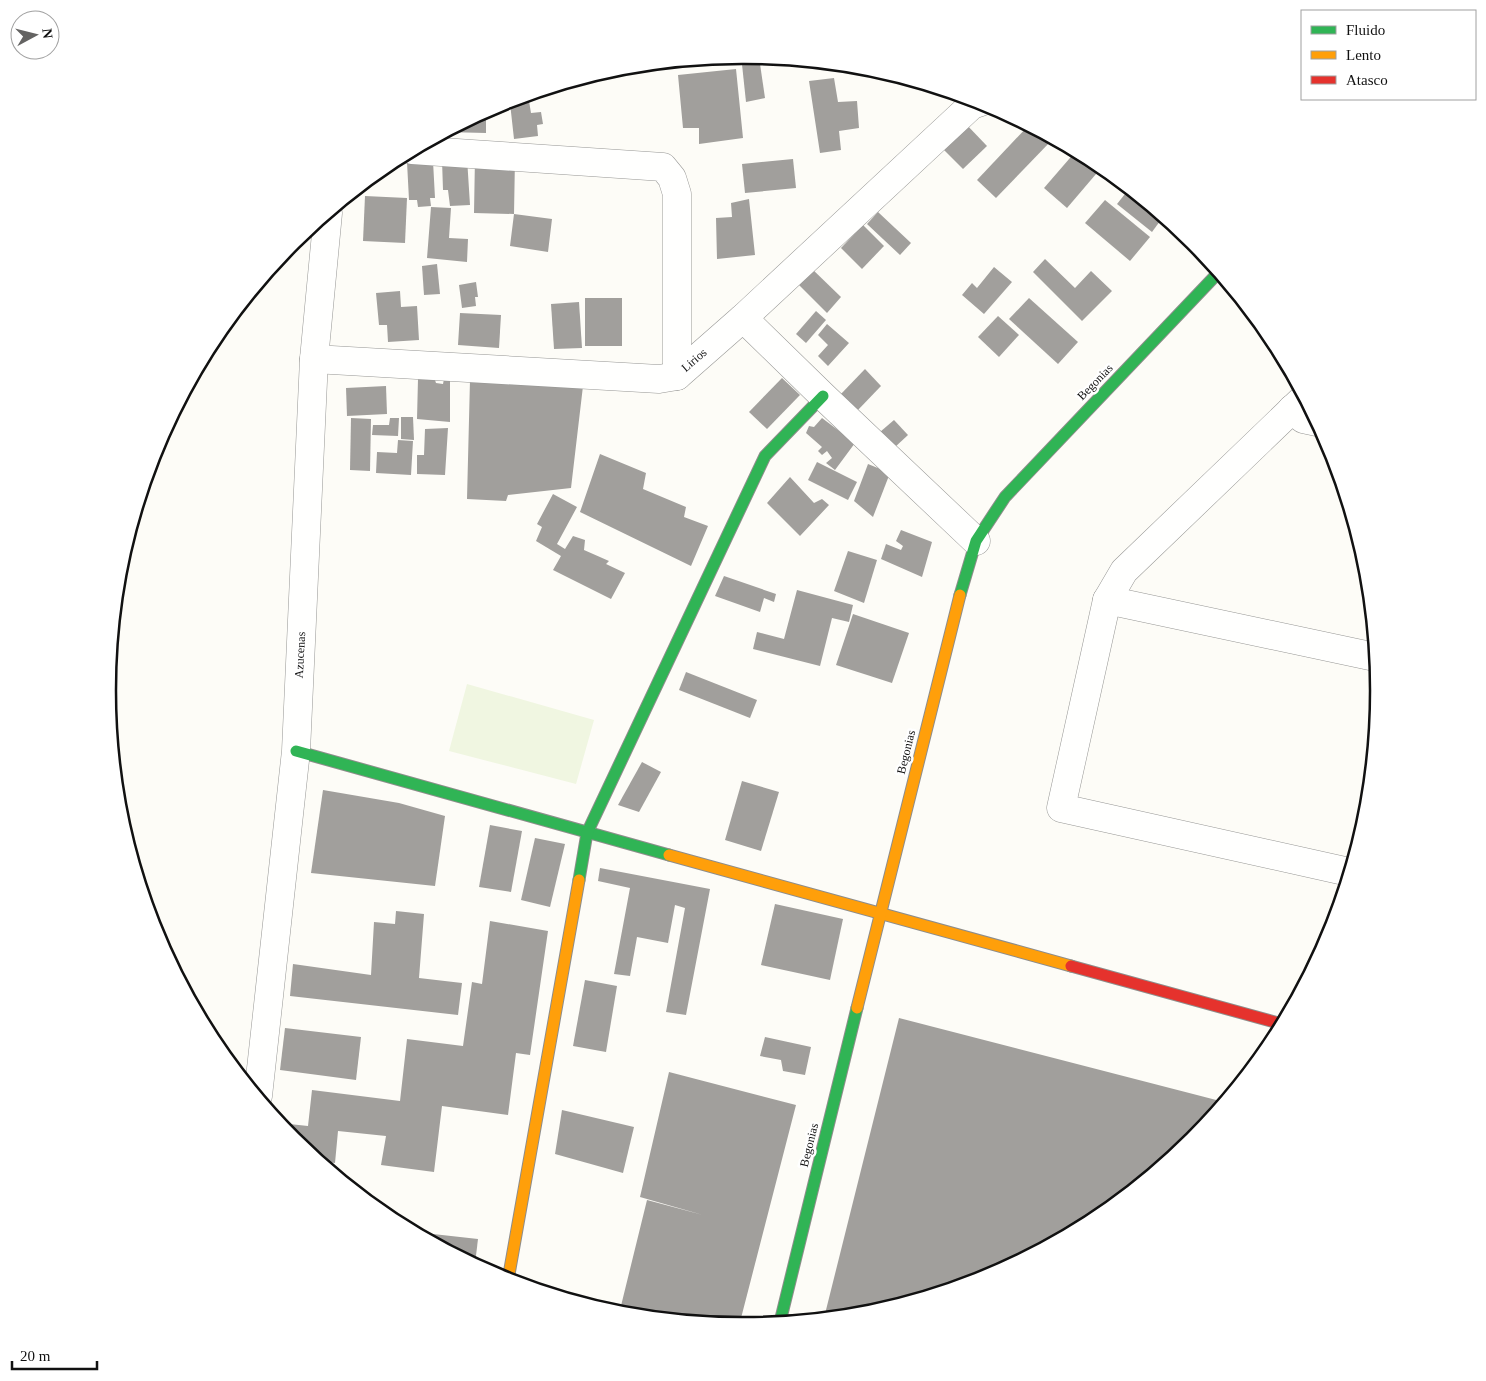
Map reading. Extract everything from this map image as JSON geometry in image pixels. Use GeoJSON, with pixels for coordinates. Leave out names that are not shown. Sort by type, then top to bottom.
{"type":"FeatureCollection","features":[{"type":"Feature","properties":{"kind":"street","name":"Lirios"},"geometry":{"type":"LineString","coordinates":[[314,359],[659,379],[677,376],[743,318],[970,106]]}},
{"type":"Feature","properties":{"kind":"street"},"geometry":{"type":"LineString","coordinates":[[425,151],[663,168],[672,178],[677,194],[677,376]]}},
{"type":"Feature","properties":{"kind":"street","name":"Azucenas"},"geometry":{"type":"LineString","coordinates":[[259,1088],[296,751],[314,359],[327,222]]}},
{"type":"Feature","properties":{"kind":"street","name":"Begonias"},"geometry":{"type":"LineString","coordinates":[[781,1316],[880,912],[965,574],[976,541],[1005,497],[1214,277]]}},
{"type":"Feature","properties":{"kind":"street"},"geometry":{"type":"LineString","coordinates":[[743,318],[976,541]]}},
{"type":"Feature","properties":{"kind":"street"},"geometry":{"type":"LineString","coordinates":[[509,1272],[587,833],[765,456],[823,396]]}},
{"type":"Feature","properties":{"kind":"street"},"geometry":{"type":"LineString","coordinates":[[1308,420],[1303,419],[1298,404],[1124,571],[1107,600],[1061,808],[1343,871]]}},
{"type":"Feature","properties":{"kind":"street"},"geometry":{"type":"LineString","coordinates":[[1107,600],[1368,656]]}},
{"type":"Feature","properties":{"kind":"street"},"geometry":{"type":"LineString","coordinates":[[296,751],[1275,1022]]}},
{"type":"Feature","properties":{"kind":"green space"},"geometry":{"type":"Polygon","coordinates":[[[467,684],[594,720],[576,784],[449,751],[467,684]]]}},
{"type":"Feature","properties":{"kind":"building"},"geometry":{"type":"Polygon","coordinates":[[[742,64],[760,64],[765,98],[746,102],[742,64]]]}},
{"type":"Feature","properties":{"kind":"building"},"geometry":{"type":"Polygon","coordinates":[[[736,69],[743,138],[699,144],[699,128],[683,128],[678,75],[736,69]]]}},
{"type":"Feature","properties":{"kind":"building"},"geometry":{"type":"Polygon","coordinates":[[[834,78],[838,102],[857,101],[859,128],[839,131],[841,150],[820,153],[809,81],[834,78]]]}},
{"type":"Feature","properties":{"kind":"building"},"geometry":{"type":"Polygon","coordinates":[[[529,102],[531,113],[541,112],[543,124],[537,125],[538,136],[514,139],[511,108],[529,102]]]}},
{"type":"Feature","properties":{"kind":"building"},"geometry":{"type":"Polygon","coordinates":[[[486,119],[486,133],[458,132],[486,119]]]}},
{"type":"Feature","properties":{"kind":"building"},"geometry":{"type":"Polygon","coordinates":[[[964,122],[987,146],[963,169],[939,145],[964,122]]]}},
{"type":"Feature","properties":{"kind":"building"},"geometry":{"type":"Polygon","coordinates":[[[1024,130],[1048,144],[996,198],[977,180],[1024,130]]]}},
{"type":"Feature","properties":{"kind":"building"},"geometry":{"type":"Polygon","coordinates":[[[475,157],[515,158],[514,214],[474,213],[475,157]]]}},
{"type":"Feature","properties":{"kind":"building"},"geometry":{"type":"Polygon","coordinates":[[[1071,157],[1097,173],[1067,208],[1044,188],[1071,157]]]}},
{"type":"Feature","properties":{"kind":"building"},"geometry":{"type":"Polygon","coordinates":[[[467,158],[470,205],[450,206],[448,190],[443,190],[442,160],[467,158]]]}},
{"type":"Feature","properties":{"kind":"building"},"geometry":{"type":"Polygon","coordinates":[[[793,159],[796,188],[745,193],[742,164],[793,159]]]}},
{"type":"Feature","properties":{"kind":"building"},"geometry":{"type":"Polygon","coordinates":[[[433,161],[435,198],[430,198],[431,206],[418,207],[417,200],[409,200],[407,162],[433,161]]]}},
{"type":"Feature","properties":{"kind":"building"},"geometry":{"type":"Polygon","coordinates":[[[1125,193],[1159,222],[1152,232],[1117,204],[1125,193]]]}},
{"type":"Feature","properties":{"kind":"building"},"geometry":{"type":"Polygon","coordinates":[[[365,196],[407,198],[405,243],[363,241],[365,196]]]}},
{"type":"Feature","properties":{"kind":"building"},"geometry":{"type":"Polygon","coordinates":[[[749,199],[755,255],[717,259],[716,218],[732,217],[731,203],[749,199]]]}},
{"type":"Feature","properties":{"kind":"building"},"geometry":{"type":"Polygon","coordinates":[[[1105,200],[1150,237],[1130,261],[1085,223],[1105,200]]]}},
{"type":"Feature","properties":{"kind":"building"},"geometry":{"type":"Polygon","coordinates":[[[431,207],[451,208],[449,238],[468,239],[467,262],[427,258],[431,207]]]}},
{"type":"Feature","properties":{"kind":"building"},"geometry":{"type":"Polygon","coordinates":[[[878,212],[911,243],[900,255],[867,224],[878,212]]]}},
{"type":"Feature","properties":{"kind":"building"},"geometry":{"type":"Polygon","coordinates":[[[514,214],[552,219],[548,252],[510,246],[514,214]]]}},
{"type":"Feature","properties":{"kind":"building"},"geometry":{"type":"Polygon","coordinates":[[[863,225],[884,246],[862,269],[841,248],[863,225]]]}},
{"type":"Feature","properties":{"kind":"building"},"geometry":{"type":"Polygon","coordinates":[[[1045,259],[1075,288],[1091,271],[1112,291],[1082,321],[1033,272],[1045,259]]]}},
{"type":"Feature","properties":{"kind":"building"},"geometry":{"type":"Polygon","coordinates":[[[437,264],[440,294],[424,295],[422,266],[437,264]]]}},
{"type":"Feature","properties":{"kind":"building"},"geometry":{"type":"Polygon","coordinates":[[[809,266],[841,297],[827,313],[795,281],[809,266]]]}},
{"type":"Feature","properties":{"kind":"building"},"geometry":{"type":"Polygon","coordinates":[[[994,267],[1012,282],[984,314],[962,295],[972,283],[977,288],[994,267]]]}},
{"type":"Feature","properties":{"kind":"building"},"geometry":{"type":"Polygon","coordinates":[[[476,282],[478,297],[475,297],[476,306],[462,308],[459,285],[476,282]]]}},
{"type":"Feature","properties":{"kind":"building"},"geometry":{"type":"Polygon","coordinates":[[[400,291],[401,307],[417,306],[419,340],[388,342],[387,325],[379,325],[376,293],[400,291]]]}},
{"type":"Feature","properties":{"kind":"building"},"geometry":{"type":"Polygon","coordinates":[[[585,298],[622,298],[622,346],[585,346],[585,298]]]}},
{"type":"Feature","properties":{"kind":"building"},"geometry":{"type":"Polygon","coordinates":[[[1029,298],[1078,342],[1058,364],[1009,319],[1029,298]]]}},
{"type":"Feature","properties":{"kind":"building"},"geometry":{"type":"Polygon","coordinates":[[[579,302],[582,348],[554,349],[551,304],[579,302]]]}},
{"type":"Feature","properties":{"kind":"building"},"geometry":{"type":"Polygon","coordinates":[[[816,311],[826,320],[806,343],[796,334],[816,311]]]}},
{"type":"Feature","properties":{"kind":"building"},"geometry":{"type":"Polygon","coordinates":[[[460,313],[501,315],[499,348],[458,345],[460,313]]]}},
{"type":"Feature","properties":{"kind":"building"},"geometry":{"type":"Polygon","coordinates":[[[998,316],[1019,335],[999,357],[978,337],[998,316]]]}},
{"type":"Feature","properties":{"kind":"building"},"geometry":{"type":"Polygon","coordinates":[[[827,324],[849,343],[828,366],[818,356],[828,345],[818,335],[827,324]]]}},
{"type":"Feature","properties":{"kind":"building"},"geometry":{"type":"Polygon","coordinates":[[[865,369],[881,386],[857,411],[840,395],[865,369]]]}},
{"type":"Feature","properties":{"kind":"building"},"geometry":{"type":"Polygon","coordinates":[[[433,374],[436,383],[443,384],[444,379],[450,379],[450,422],[417,419],[418,379],[433,374]]]}},
{"type":"Feature","properties":{"kind":"building"},"geometry":{"type":"Polygon","coordinates":[[[782,378],[800,395],[767,429],[749,412],[782,378]]]}},
{"type":"Feature","properties":{"kind":"building"},"geometry":{"type":"Polygon","coordinates":[[[470,380],[523,385],[583,386],[571,488],[508,495],[506,501],[467,499],[470,380]]]}},
{"type":"Feature","properties":{"kind":"building"},"geometry":{"type":"Polygon","coordinates":[[[386,386],[387,414],[347,416],[346,388],[386,386]]]}},
{"type":"Feature","properties":{"kind":"building"},"geometry":{"type":"Polygon","coordinates":[[[401,417],[413,417],[414,440],[401,439],[401,417]]]}},
{"type":"Feature","properties":{"kind":"building"},"geometry":{"type":"Polygon","coordinates":[[[351,418],[371,419],[370,471],[350,470],[351,418]]]}},
{"type":"Feature","properties":{"kind":"building"},"geometry":{"type":"Polygon","coordinates":[[[390,418],[399,418],[398,436],[372,435],[373,425],[389,425],[390,418]]]}},
{"type":"Feature","properties":{"kind":"building"},"geometry":{"type":"Polygon","coordinates":[[[822,418],[855,443],[835,470],[826,463],[832,458],[827,451],[822,455],[818,451],[822,447],[806,433],[809,426],[814,427],[822,418]]]}},
{"type":"Feature","properties":{"kind":"building"},"geometry":{"type":"Polygon","coordinates":[[[894,420],[908,435],[894,448],[880,432],[894,420]]]}},
{"type":"Feature","properties":{"kind":"building"},"geometry":{"type":"Polygon","coordinates":[[[448,428],[445,475],[417,474],[417,455],[424,455],[425,429],[448,428]]]}},
{"type":"Feature","properties":{"kind":"building"},"geometry":{"type":"Polygon","coordinates":[[[398,440],[413,441],[411,475],[376,473],[377,452],[397,453],[398,440]]]}},
{"type":"Feature","properties":{"kind":"building"},"geometry":{"type":"Polygon","coordinates":[[[600,454],[646,473],[643,489],[686,507],[684,517],[708,526],[691,566],[580,512],[600,454]]]}},
{"type":"Feature","properties":{"kind":"building"},"geometry":{"type":"Polygon","coordinates":[[[817,462],[857,482],[848,500],[808,480],[817,462]]]}},
{"type":"Feature","properties":{"kind":"building"},"geometry":{"type":"Polygon","coordinates":[[[868,464],[890,473],[873,517],[854,501],[868,464]]]}},
{"type":"Feature","properties":{"kind":"building"},"geometry":{"type":"Polygon","coordinates":[[[790,477],[814,503],[822,499],[829,505],[800,536],[767,503],[790,477]]]}},
{"type":"Feature","properties":{"kind":"building"},"geometry":{"type":"Polygon","coordinates":[[[553,494],[577,507],[557,544],[565,549],[573,536],[585,540],[584,550],[609,561],[606,564],[625,573],[611,599],[553,570],[561,556],[536,541],[542,527],[537,524],[553,494]]]}},
{"type":"Feature","properties":{"kind":"building"},"geometry":{"type":"Polygon","coordinates":[[[901,530],[932,542],[922,577],[881,559],[886,544],[901,550],[903,546],[896,541],[901,530]]]}},
{"type":"Feature","properties":{"kind":"building"},"geometry":{"type":"Polygon","coordinates":[[[848,551],[877,560],[864,603],[834,591],[848,551]]]}},
{"type":"Feature","properties":{"kind":"building"},"geometry":{"type":"Polygon","coordinates":[[[724,576],[776,594],[774,602],[764,598],[760,612],[715,596],[724,576]]]}},
{"type":"Feature","properties":{"kind":"building"},"geometry":{"type":"Polygon","coordinates":[[[797,590],[853,605],[849,622],[832,618],[820,666],[753,649],[757,632],[784,639],[797,590]]]}},
{"type":"Feature","properties":{"kind":"building"},"geometry":{"type":"Polygon","coordinates":[[[853,614],[909,633],[892,683],[836,665],[853,614]]]}},
{"type":"Feature","properties":{"kind":"building"},"geometry":{"type":"Polygon","coordinates":[[[686,672],[757,700],[750,718],[679,690],[686,672]]]}},
{"type":"Feature","properties":{"kind":"building"},"geometry":{"type":"Polygon","coordinates":[[[642,762],[661,772],[639,812],[618,805],[642,762]]]}},
{"type":"Feature","properties":{"kind":"building"},"geometry":{"type":"Polygon","coordinates":[[[742,781],[779,792],[761,851],[725,840],[742,781]]]}},
{"type":"Feature","properties":{"kind":"building"},"geometry":{"type":"Polygon","coordinates":[[[323,790],[399,803],[445,816],[435,886],[311,873],[323,790]]]}},
{"type":"Feature","properties":{"kind":"building"},"geometry":{"type":"Polygon","coordinates":[[[490,825],[522,831],[511,892],[479,887],[490,825]]]}},
{"type":"Feature","properties":{"kind":"building"},"geometry":{"type":"Polygon","coordinates":[[[535,838],[565,844],[550,907],[521,900],[535,838]]]}},
{"type":"Feature","properties":{"kind":"building"},"geometry":{"type":"Polygon","coordinates":[[[600,868],[710,889],[686,1015],[666,1012],[685,908],[675,905],[668,943],[637,937],[630,976],[614,974],[630,888],[598,881],[600,868]]]}},
{"type":"Feature","properties":{"kind":"building"},"geometry":{"type":"Polygon","coordinates":[[[775,904],[843,919],[830,980],[761,965],[775,904]]]}},
{"type":"Feature","properties":{"kind":"building"},"geometry":{"type":"Polygon","coordinates":[[[396,911],[424,914],[419,978],[462,983],[458,1015],[290,996],[293,964],[371,975],[374,922],[395,924],[396,911]]]}},
{"type":"Feature","properties":{"kind":"building"},"geometry":{"type":"Polygon","coordinates":[[[490,921],[548,931],[530,1055],[516,1053],[508,1115],[442,1106],[434,1172],[381,1165],[386,1136],[338,1131],[335,1163],[331,1162],[291,1124],[308,1126],[312,1090],[400,1101],[407,1039],[463,1046],[472,982],[482,984],[490,921]]]}},
{"type":"Feature","properties":{"kind":"building"},"geometry":{"type":"Polygon","coordinates":[[[585,980],[617,986],[606,1052],[573,1046],[585,980]]]}},
{"type":"Feature","properties":{"kind":"building"},"geometry":{"type":"Polygon","coordinates":[[[899,1018],[1217,1100],[1186,1134],[1125,1188],[1091,1212],[1020,1253],[983,1270],[905,1296],[826,1312],[899,1018]]]}},
{"type":"Feature","properties":{"kind":"building"},"geometry":{"type":"Polygon","coordinates":[[[285,1028],[361,1037],[356,1080],[280,1070],[285,1028]]]}},
{"type":"Feature","properties":{"kind":"building"},"geometry":{"type":"Polygon","coordinates":[[[765,1037],[811,1047],[805,1075],[783,1071],[781,1060],[760,1056],[765,1037]]]}},
{"type":"Feature","properties":{"kind":"building"},"geometry":{"type":"Polygon","coordinates":[[[669,1072],[796,1105],[741,1317],[661,1312],[621,1305],[647,1200],[703,1215],[640,1197],[669,1072]]]}},
{"type":"Feature","properties":{"kind":"building"},"geometry":{"type":"Polygon","coordinates":[[[562,1110],[634,1127],[623,1173],[555,1154],[562,1110]]]}},
{"type":"Feature","properties":{"kind":"building"},"geometry":{"type":"Polygon","coordinates":[[[432,1234],[478,1239],[476,1257],[432,1234]]]}},
{"type":"Feature","properties":{"kind":"traffic: fast"},"geometry":{"type":"LineString","coordinates":[[960,595],[976,541],[1005,497],[1214,277]]}},
{"type":"Feature","properties":{"kind":"traffic: fast"},"geometry":{"type":"LineString","coordinates":[[579,880],[587,833],[765,456],[823,396]]}},
{"type":"Feature","properties":{"kind":"traffic: fast"},"geometry":{"type":"LineString","coordinates":[[296,751],[669,855]]}},
{"type":"Feature","properties":{"kind":"traffic: fast"},"geometry":{"type":"LineString","coordinates":[[781,1316],[857,1008]]}},
{"type":"Feature","properties":{"kind":"traffic: slow"},"geometry":{"type":"LineString","coordinates":[[857,1008],[960,595]]}},
{"type":"Feature","properties":{"kind":"traffic: slow"},"geometry":{"type":"LineString","coordinates":[[669,855],[1071,966]]}},
{"type":"Feature","properties":{"kind":"traffic: slow"},"geometry":{"type":"LineString","coordinates":[[509,1272],[579,880]]}},
{"type":"Feature","properties":{"kind":"traffic: jam"},"geometry":{"type":"LineString","coordinates":[[1071,966],[1275,1022]]}}]}
